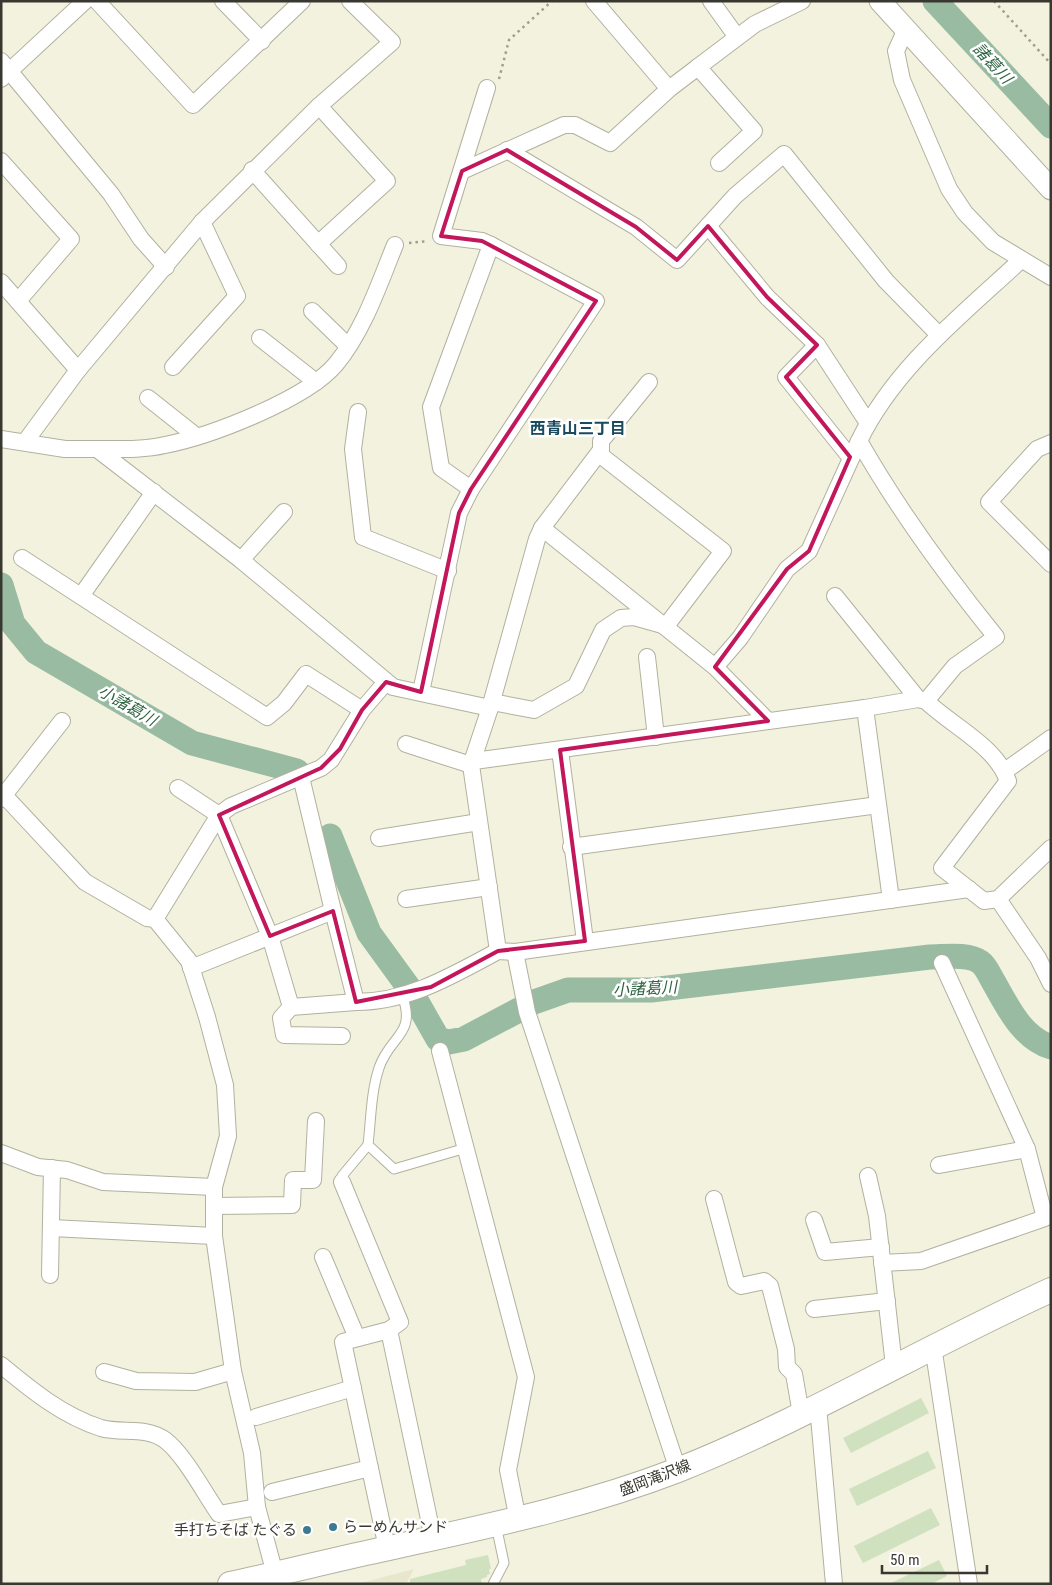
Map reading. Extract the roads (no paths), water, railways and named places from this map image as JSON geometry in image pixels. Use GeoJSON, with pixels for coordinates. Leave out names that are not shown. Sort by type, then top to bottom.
{"type":"FeatureCollection","features":[{"type":"Feature","properties":{"kind":"main road","name":"盛岡滝沢線"},"geometry":{"type":"LineString","coordinates":[[230,1584],[276,1579],[386,1548],[507,1523],[597,1500],[678,1470],[810,1410],[933,1346],[1051,1290]]}},
{"type":"Feature","properties":{"kind":"street"},"geometry":{"type":"LineString","coordinates":[[85,1],[4,70],[111,194],[141,239],[166,267]]}},
{"type":"Feature","properties":{"kind":"street"},"geometry":{"type":"LineString","coordinates":[[97,1],[193,105],[302,1]]}},
{"type":"Feature","properties":{"kind":"street"},"geometry":{"type":"LineString","coordinates":[[223,1],[262,41]]}},
{"type":"Feature","properties":{"kind":"street"},"geometry":{"type":"LineString","coordinates":[[25,442],[78,370],[202,222],[252,170],[319,106],[392,42],[350,1]]}},
{"type":"Feature","properties":{"kind":"street"},"geometry":{"type":"LineString","coordinates":[[594,1],[668,89]]}},
{"type":"Feature","properties":{"kind":"street"},"geometry":{"type":"LineString","coordinates":[[711,1],[737,37]]}},
{"type":"Feature","properties":{"kind":"street"},"geometry":{"type":"LineString","coordinates":[[462,171],[564,124],[575,125],[610,143],[668,89],[737,37],[774,13],[802,1]]}},
{"type":"Feature","properties":{"kind":"street"},"geometry":{"type":"LineString","coordinates":[[880,1],[1051,189]]}},
{"type":"Feature","properties":{"kind":"street"},"geometry":{"type":"LineString","coordinates":[[906,30],[896,51],[902,80],[949,189],[965,213],[993,242],[1051,276]]}},
{"type":"Feature","properties":{"kind":"street"},"geometry":{"type":"LineString","coordinates":[[698,67],[754,131],[719,163]]}},
{"type":"Feature","properties":{"kind":"street"},"geometry":{"type":"LineString","coordinates":[[421,692],[459,513],[471,489],[596,301],[482,241],[441,236],[487,88]]}},
{"type":"Feature","properties":{"kind":"street"},"geometry":{"type":"LineString","coordinates":[[318,244],[387,181],[319,106]]}},
{"type":"Feature","properties":{"kind":"street"},"geometry":{"type":"LineString","coordinates":[[506,150],[636,227],[677,260],[735,196],[784,154],[886,281],[939,335]]}},
{"type":"Feature","properties":{"kind":"street"},"geometry":{"type":"LineString","coordinates":[[1,161],[72,239],[18,301]]}},
{"type":"Feature","properties":{"kind":"street"},"geometry":{"type":"LineString","coordinates":[[252,170],[338,266]]}},
{"type":"Feature","properties":{"kind":"street"},"geometry":{"type":"LineString","coordinates":[[173,367],[237,296],[202,222]]}},
{"type":"Feature","properties":{"kind":"street"},"geometry":{"type":"LineString","coordinates":[[708,226],[767,297],[817,345],[868,423]]}},
{"type":"Feature","properties":{"kind":"street"},"geometry":{"type":"LineString","coordinates":[[1,439],[66,449],[135,449],[165,446],[267,410],[297,395],[316,382],[335,365],[348,346],[374,298],[396,245]]}},
{"type":"Feature","properties":{"kind":"street"},"geometry":{"type":"LineString","coordinates":[[471,489],[441,468],[431,407],[491,245]]}},
{"type":"Feature","properties":{"kind":"street"},"geometry":{"type":"LineString","coordinates":[[715,667],[740,638],[787,569],[810,551],[850,457],[868,423],[909,367],[939,335],[1021,260]]}},
{"type":"Feature","properties":{"kind":"street"},"geometry":{"type":"LineString","coordinates":[[1,282],[78,370]]}},
{"type":"Feature","properties":{"kind":"street"},"geometry":{"type":"LineString","coordinates":[[312,311],[348,346]]}},
{"type":"Feature","properties":{"kind":"street"},"geometry":{"type":"LineString","coordinates":[[260,338],[316,382]]}},
{"type":"Feature","properties":{"kind":"street"},"geometry":{"type":"LineString","coordinates":[[817,345],[786,377],[850,457]]}},
{"type":"Feature","properties":{"kind":"street"},"geometry":{"type":"LineString","coordinates":[[498,951],[472,763],[491,705],[537,539],[542,528],[599,454],[601,441],[649,382]]}},
{"type":"Feature","properties":{"kind":"street"},"geometry":{"type":"LineString","coordinates":[[148,398],[196,436]]}},
{"type":"Feature","properties":{"kind":"street"},"geometry":{"type":"LineString","coordinates":[[358,412],[353,448],[363,537],[448,570]]}},
{"type":"Feature","properties":{"kind":"street"},"geometry":{"type":"LineString","coordinates":[[406,744],[472,763],[922,700],[955,666],[996,637],[942,570],[880,477],[859,441]]}},
{"type":"Feature","properties":{"kind":"street"},"geometry":{"type":"LineString","coordinates":[[1051,443],[1038,450],[989,502],[1051,564]]}},
{"type":"Feature","properties":{"kind":"street"},"geometry":{"type":"LineString","coordinates":[[97,449],[241,560],[393,687],[491,705],[534,710],[576,686],[603,630],[621,618],[634,618],[666,626]]}},
{"type":"Feature","properties":{"kind":"street"},"geometry":{"type":"LineString","coordinates":[[599,454],[723,552],[666,626]]}},
{"type":"Feature","properties":{"kind":"street"},"geometry":{"type":"LineString","coordinates":[[81,596],[154,492]]}},
{"type":"Feature","properties":{"kind":"street"},"geometry":{"type":"LineString","coordinates":[[241,560],[284,512]]}},
{"type":"Feature","properties":{"kind":"street"},"geometry":{"type":"LineString","coordinates":[[542,528],[715,667],[768,721]]}},
{"type":"Feature","properties":{"kind":"street"},"geometry":{"type":"LineString","coordinates":[[22,558],[267,717],[284,703],[306,674],[362,710]]}},
{"type":"Feature","properties":{"kind":"street"},"geometry":{"type":"LineString","coordinates":[[834,596],[922,700],[982,746],[1004,771],[1008,781],[942,868],[984,901],[998,899],[1051,848]]}},
{"type":"Feature","properties":{"kind":"street"},"geometry":{"type":"LineString","coordinates":[[646,657],[656,737]]}},
{"type":"Feature","properties":{"kind":"street"},"geometry":{"type":"LineString","coordinates":[[155,919],[219,815],[231,806],[321,768],[332,760],[362,710],[386,682]]}},
{"type":"Feature","properties":{"kind":"street"},"geometry":{"type":"LineString","coordinates":[[865,708],[890,900]]}},
{"type":"Feature","properties":{"kind":"street"},"geometry":{"type":"LineString","coordinates":[[62,721],[2,796],[85,882],[147,918],[155,919],[192,968],[225,1085],[228,1136],[214,1187],[214,1236],[233,1371],[252,1453],[258,1506],[276,1579]]}},
{"type":"Feature","properties":{"kind":"street"},"geometry":{"type":"LineString","coordinates":[[1004,771],[1051,738]]}},
{"type":"Feature","properties":{"kind":"street"},"geometry":{"type":"LineString","coordinates":[[560,750],[585,942]]}},
{"type":"Feature","properties":{"kind":"street"},"geometry":{"type":"LineString","coordinates":[[301,777],[356,1002]]}},
{"type":"Feature","properties":{"kind":"street"},"geometry":{"type":"LineString","coordinates":[[178,788],[219,815],[270,936],[291,1007]]}},
{"type":"Feature","properties":{"kind":"street"},"geometry":{"type":"LineString","coordinates":[[571,846],[878,805]]}},
{"type":"Feature","properties":{"kind":"street"},"geometry":{"type":"LineString","coordinates":[[379,838],[479,822]]}},
{"type":"Feature","properties":{"kind":"street"},"geometry":{"type":"LineString","coordinates":[[406,900],[489,887]]}},
{"type":"Feature","properties":{"kind":"street"},"geometry":{"type":"LineString","coordinates":[[342,1036],[284,1035],[281,1018],[291,1007],[370,1002],[430,987],[498,951],[515,952],[968,889]]}},
{"type":"Feature","properties":{"kind":"street"},"geometry":{"type":"LineString","coordinates":[[998,899],[1038,958],[1051,984]]}},
{"type":"Feature","properties":{"kind":"street"},"geometry":{"type":"LineString","coordinates":[[192,968],[333,911]]}},
{"type":"Feature","properties":{"kind":"street"},"geometry":{"type":"LineString","coordinates":[[515,952],[525,1005],[678,1470]]}},
{"type":"Feature","properties":{"kind":"street"},"geometry":{"type":"LineString","coordinates":[[882,1263],[921,1260],[1045,1218],[1047,1210],[1027,1149],[942,963]]}},
{"type":"Feature","properties":{"kind":"street"},"geometry":{"type":"LineString","coordinates":[[440,1051],[526,1377],[508,1470],[507,1523]]}},
{"type":"Feature","properties":{"kind":"street"},"geometry":{"type":"LineString","coordinates":[[214,1206],[292,1205],[293,1180],[313,1180],[316,1121]]}},
{"type":"Feature","properties":{"kind":"street"},"geometry":{"type":"LineString","coordinates":[[938,1165],[1027,1149]]}},
{"type":"Feature","properties":{"kind":"street"},"geometry":{"type":"LineString","coordinates":[[1,1154],[38,1167],[67,1170],[103,1182],[214,1187]]}},
{"type":"Feature","properties":{"kind":"street"},"geometry":{"type":"LineString","coordinates":[[50,1275],[52,1168]]}},
{"type":"Feature","properties":{"kind":"street"},"geometry":{"type":"LineString","coordinates":[[868,1176],[877,1216],[894,1366]]}},
{"type":"Feature","properties":{"kind":"street"},"geometry":{"type":"LineString","coordinates":[[342,1182],[400,1322],[389,1330],[344,1342],[386,1548]]}},
{"type":"Feature","properties":{"kind":"street"},"geometry":{"type":"LineString","coordinates":[[714,1199],[736,1282],[741,1286],[764,1281],[770,1286],[786,1349],[787,1367],[794,1374],[810,1410],[834,1584]]}},
{"type":"Feature","properties":{"kind":"street"},"geometry":{"type":"LineString","coordinates":[[814,1220],[825,1252],[881,1247]]}},
{"type":"Feature","properties":{"kind":"street"},"geometry":{"type":"LineString","coordinates":[[51,1228],[214,1236]]}},
{"type":"Feature","properties":{"kind":"street"},"geometry":{"type":"LineString","coordinates":[[322,1257],[357,1338]]}},
{"type":"Feature","properties":{"kind":"street"},"geometry":{"type":"LineString","coordinates":[[814,1309],[887,1301]]}},
{"type":"Feature","properties":{"kind":"street"},"geometry":{"type":"LineString","coordinates":[[389,1330],[433,1538]]}},
{"type":"Feature","properties":{"kind":"street"},"geometry":{"type":"LineString","coordinates":[[933,1346],[969,1584]]}},
{"type":"Feature","properties":{"kind":"street"},"geometry":{"type":"LineString","coordinates":[[1,1365],[34,1392],[74,1417],[103,1428],[152,1433],[166,1441],[185,1464],[219,1514],[258,1506]]}},
{"type":"Feature","properties":{"kind":"street"},"geometry":{"type":"LineString","coordinates":[[104,1372],[136,1382],[195,1382],[233,1371]]}},
{"type":"Feature","properties":{"kind":"street"},"geometry":{"type":"LineString","coordinates":[[256,1417],[353,1388]]}},
{"type":"Feature","properties":{"kind":"street"},"geometry":{"type":"LineString","coordinates":[[272,1492],[370,1468]]}},
{"type":"Feature","properties":{"kind":"lane"},"geometry":{"type":"LineString","coordinates":[[342,1182],[342,1176],[368,1145],[379,1069],[385,1054],[401,1034],[406,1024],[407,994]]}},
{"type":"Feature","properties":{"kind":"lane"},"geometry":{"type":"LineString","coordinates":[[368,1145],[394,1169],[466,1148]]}},
{"type":"Feature","properties":{"kind":"lane"},"geometry":{"type":"LineString","coordinates":[[493,1584],[504,1563],[507,1523]]}},
{"type":"Feature","properties":{"kind":"waterway","name":"諸葛川"},"geometry":{"type":"LineString","coordinates":[[935,1],[1051,126]]}},
{"type":"Feature","properties":{"kind":"waterway","name":"小諸葛川"},"geometry":{"type":"LineString","coordinates":[[1,585],[13,624],[36,652],[192,743],[297,771]]}},
{"type":"Feature","properties":{"kind":"waterway","name":"小諸葛川"},"geometry":{"type":"LineString","coordinates":[[330,836],[369,933],[409,988],[438,1039],[449,1042],[464,1039],[534,1002],[568,990],[651,990],[930,957],[956,956],[969,957],[982,964],[1023,1029],[1031,1036],[1051,1047]]}},
{"type":"Feature","properties":{"kind":"place","name":"らーめんサンド"},"geometry":{"type":"Point","coordinates":[333,1527]}},
{"type":"Feature","properties":{"kind":"place","name":"手打ちそば たぐる"},"geometry":{"type":"Point","coordinates":[307,1530]}},
{"type":"Feature","properties":{"kind":"district","name":"西青山三丁目"},"geometry":{"type":"Point","coordinates":[578,428]}}]}
